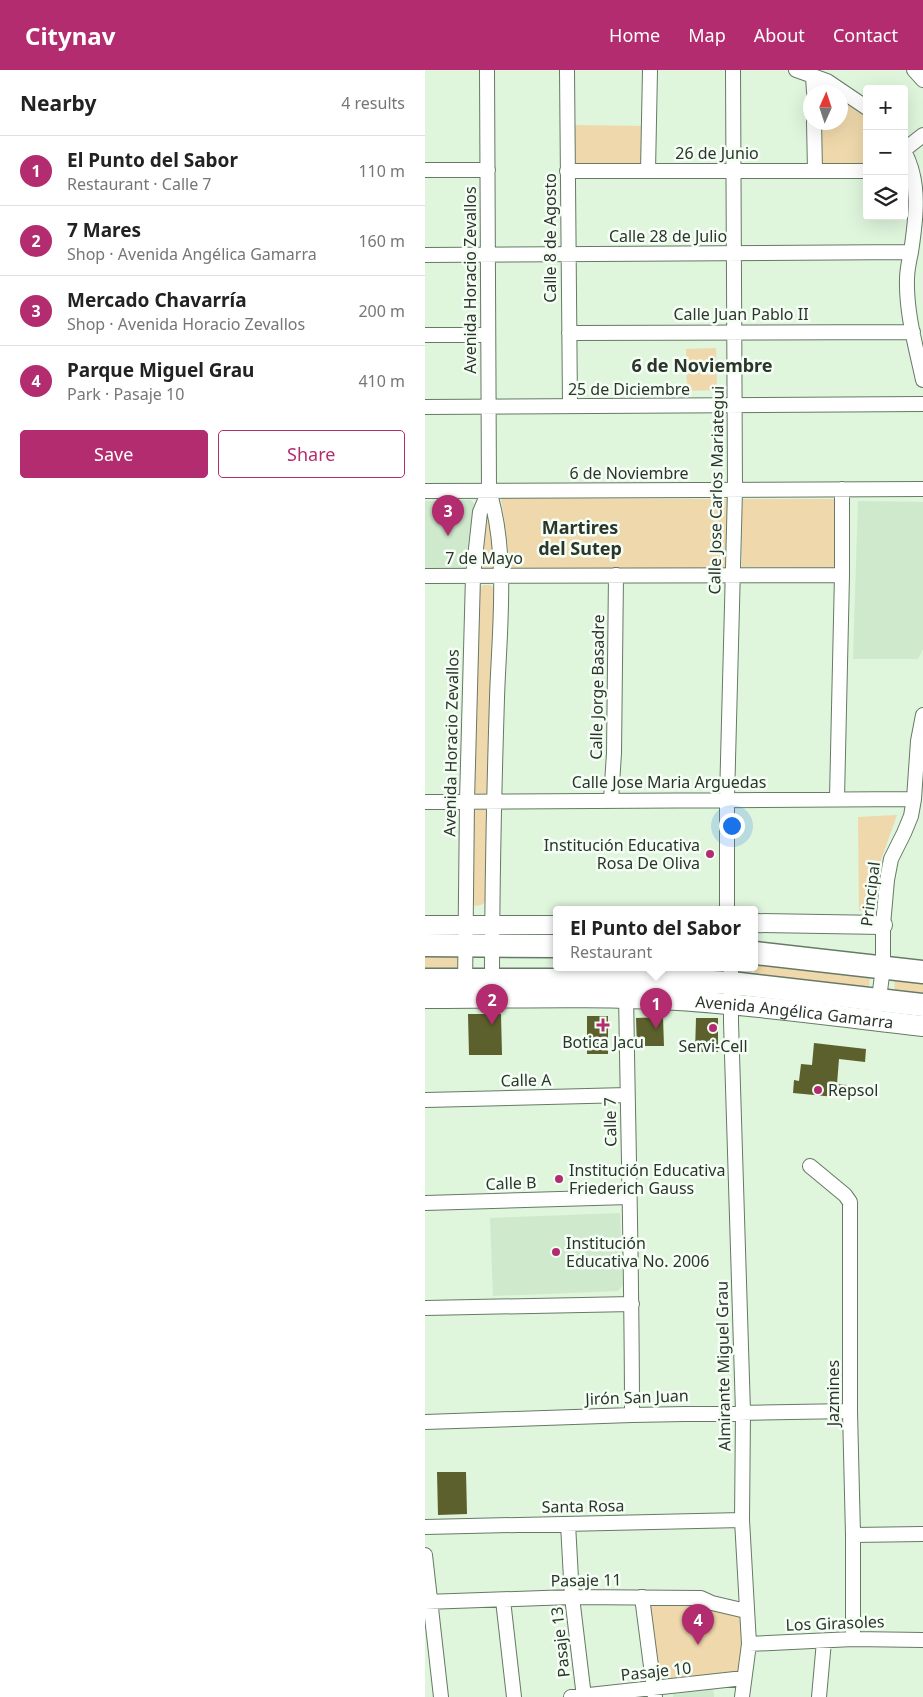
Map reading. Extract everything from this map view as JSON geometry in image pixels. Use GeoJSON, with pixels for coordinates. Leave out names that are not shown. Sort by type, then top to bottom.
{"type":"FeatureCollection","features":[{"type":"Feature","properties":{"kind":"main road"},"geometry":{"type":"LineString","coordinates":[[425,945],[465,935],[492,936],[553,945]]}},
{"type":"Feature","properties":{"kind":"main road"},"geometry":{"type":"LineString","coordinates":[[758,953],[923,972]]}},
{"type":"Feature","properties":{"kind":"main road","name":"Avenida Angélica Gamarra"},"geometry":{"type":"LineString","coordinates":[[425,980],[465,989],[731,985],[877,1011],[923,1026]]}},
{"type":"Feature","properties":{"kind":"main road","name":"Avenida Angélica Gamarra"},"geometry":{"type":"LineString","coordinates":[[425,998],[465,989]]}},
{"type":"Feature","properties":{"kind":"main road","name":"Avenida Angélica Gamarra"},"geometry":{"type":"LineString","coordinates":[[877,1011],[923,1004]]}},
{"type":"Feature","properties":{"kind":"street","name":"Avenida Horacio Zevallos"},"geometry":{"type":"LineString","coordinates":[[487,70],[489,491],[495,511],[501,575],[494,801],[492,989]]}},
{"type":"Feature","properties":{"kind":"street","name":"Calle 8 de Agosto"},"geometry":{"type":"LineString","coordinates":[[567,70],[570,406]]}},
{"type":"Feature","properties":{"kind":"street"},"geometry":{"type":"LineString","coordinates":[[648,171],[650,70]]}},
{"type":"Feature","properties":{"kind":"street","name":"Calle Jose Carlos Mariategui"},"geometry":{"type":"LineString","coordinates":[[727,906],[727,799],[735,490],[733,70]]}},
{"type":"Feature","properties":{"kind":"street"},"geometry":{"type":"LineString","coordinates":[[796,70],[843,91],[863,105]]}},
{"type":"Feature","properties":{"kind":"street"},"geometry":{"type":"LineString","coordinates":[[813,76],[814,85]]}},
{"type":"Feature","properties":{"kind":"street"},"geometry":{"type":"LineString","coordinates":[[814,130],[815,171]]}},
{"type":"Feature","properties":{"kind":"street"},"geometry":{"type":"LineString","coordinates":[[908,148],[923,135]]}},
{"type":"Feature","properties":{"kind":"street"},"geometry":{"type":"LineString","coordinates":[[425,170],[488,170]]}},
{"type":"Feature","properties":{"kind":"street","name":"26 de Junio"},"geometry":{"type":"LineString","coordinates":[[567,171],[863,171]]}},
{"type":"Feature","properties":{"kind":"street"},"geometry":{"type":"LineString","coordinates":[[908,171],[916,198],[907,290],[923,380]]}},
{"type":"Feature","properties":{"kind":"street","name":"Calle 28 de Julio"},"geometry":{"type":"LineString","coordinates":[[425,255],[911,252]]}},
{"type":"Feature","properties":{"kind":"street","name":"Calle Juan Pablo II"},"geometry":{"type":"LineString","coordinates":[[569,333],[735,331],[913,332]]}},
{"type":"Feature","properties":{"kind":"street"},"geometry":{"type":"LineString","coordinates":[[425,335],[487,335]]}},
{"type":"Feature","properties":{"kind":"street","name":"25 de Diciembre"},"geometry":{"type":"LineString","coordinates":[[425,407],[923,404]]}},
{"type":"Feature","properties":{"kind":"street"},"geometry":{"type":"LineString","coordinates":[[837,798],[842,489]]}},
{"type":"Feature","properties":{"kind":"street","name":"6 de Noviembre"},"geometry":{"type":"LineString","coordinates":[[425,491],[923,489]]}},
{"type":"Feature","properties":{"kind":"street","name":"Avenida Horacio Zevallos"},"geometry":{"type":"LineString","coordinates":[[465,989],[467,801],[473,576],[480,512],[489,491]]}},
{"type":"Feature","properties":{"kind":"street","name":"Calle Jorge Basadre"},"geometry":{"type":"LineString","coordinates":[[611,800],[614,752],[616,575]]}},
{"type":"Feature","properties":{"kind":"street","name":"7 de Mayo"},"geometry":{"type":"LineString","coordinates":[[425,576],[842,575]]}},
{"type":"Feature","properties":{"kind":"street","name":"Principal"},"geometry":{"type":"LineString","coordinates":[[877,1011],[883,968],[883,925],[887,880],[891,858],[911,816],[918,741],[923,716]]}},
{"type":"Feature","properties":{"kind":"street","name":"Calle Jose Maria Arguedas"},"geometry":{"type":"LineString","coordinates":[[425,802],[914,799]]}},
{"type":"Feature","properties":{"kind":"street"},"geometry":{"type":"LineString","coordinates":[[758,924],[883,925]]}},
{"type":"Feature","properties":{"kind":"street"},"geometry":{"type":"LineString","coordinates":[[425,925],[465,935]]}},
{"type":"Feature","properties":{"kind":"street"},"geometry":{"type":"LineString","coordinates":[[492,936],[553,926]]}},
{"type":"Feature","properties":{"kind":"street","name":"Almirante Miguel Grau"},"geometry":{"type":"LineString","coordinates":[[731,985],[743,1412],[742,1520],[749,1644],[742,1697]]}},
{"type":"Feature","properties":{"kind":"street","name":"Calle 7"},"geometry":{"type":"LineString","coordinates":[[626,988],[632,1304],[632,1414]]}},
{"type":"Feature","properties":{"kind":"street","name":"Calle A"},"geometry":{"type":"LineString","coordinates":[[425,1100],[627,1095]]}},
{"type":"Feature","properties":{"kind":"street","name":"Jazmines"},"geometry":{"type":"LineString","coordinates":[[810,1166],[845,1195],[850,1202],[853,1639]]}},
{"type":"Feature","properties":{"kind":"street","name":"Calle B"},"geometry":{"type":"LineString","coordinates":[[425,1203],[629,1197]]}},
{"type":"Feature","properties":{"kind":"street"},"geometry":{"type":"LineString","coordinates":[[425,1308],[632,1304]]}},
{"type":"Feature","properties":{"kind":"street","name":"Jirón San Juan"},"geometry":{"type":"LineString","coordinates":[[425,1422],[632,1414],[850,1411]]}},
{"type":"Feature","properties":{"kind":"street","name":"Santa Rosa"},"geometry":{"type":"LineString","coordinates":[[425,1527],[742,1520]]}},
{"type":"Feature","properties":{"kind":"street","name":"Pasaje 13"},"geometry":{"type":"LineString","coordinates":[[568,1524],[579,1696]]}},
{"type":"Feature","properties":{"kind":"street"},"geometry":{"type":"LineString","coordinates":[[853,1535],[923,1534]]}},
{"type":"Feature","properties":{"kind":"street"},"geometry":{"type":"LineString","coordinates":[[425,1555],[427,1602],[441,1697]]}},
{"type":"Feature","properties":{"kind":"street","name":"Pasaje 11"},"geometry":{"type":"LineString","coordinates":[[427,1602],[573,1597],[701,1598],[712,1603],[746,1611]]}},
{"type":"Feature","properties":{"kind":"street"},"geometry":{"type":"LineString","coordinates":[[642,1597],[655,1693]]}},
{"type":"Feature","properties":{"kind":"street"},"geometry":{"type":"LineString","coordinates":[[503,1600],[514,1697]]}},
{"type":"Feature","properties":{"kind":"street","name":"Los Girasoles"},"geometry":{"type":"LineString","coordinates":[[749,1644],[853,1639],[923,1640]]}},
{"type":"Feature","properties":{"kind":"street"},"geometry":{"type":"LineString","coordinates":[[819,1697],[824,1641]]}},
{"type":"Feature","properties":{"kind":"street","name":"Pasaje 10"},"geometry":{"type":"LineString","coordinates":[[579,1696],[655,1693],[744,1678]]}},
{"type":"Feature","properties":{"kind":"shaded area"},"geometry":{"type":"Polygon","coordinates":[[[848,102],[863,112],[863,167],[821,167],[821,130],[848,130],[848,102]]]}},
{"type":"Feature","properties":{"kind":"shaded area"},"geometry":{"type":"Polygon","coordinates":[[[574,125],[645,126],[644,165],[572,164],[574,125]]]}},
{"type":"Feature","properties":{"kind":"shaded area"},"geometry":{"type":"Polygon","coordinates":[[[716,348],[717,390],[687,391],[686,349],[716,348]]]}},
{"type":"Feature","properties":{"kind":"shaded area"},"geometry":{"type":"Polygon","coordinates":[[[501,498],[728,499],[727,568],[511,569],[501,498]]]}},
{"type":"Feature","properties":{"kind":"shaded area"},"geometry":{"type":"Polygon","coordinates":[[[741,499],[836,499],[835,568],[742,567],[741,499]]]}},
{"type":"Feature","properties":{"kind":"shaded area"},"geometry":{"type":"Polygon","coordinates":[[[471,500],[474,504],[466,569],[425,568],[425,501],[471,500]]]}},
{"type":"Feature","properties":{"kind":"shaded area"},"geometry":{"type":"Polygon","coordinates":[[[858,501],[923,502],[923,649],[918,659],[853,659],[858,501]]]}},
{"type":"Feature","properties":{"kind":"shaded area"},"geometry":{"type":"Polygon","coordinates":[[[488,520],[492,526],[497,573],[478,572],[484,526],[488,520]]]}},
{"type":"Feature","properties":{"kind":"shaded area"},"geometry":{"type":"Polygon","coordinates":[[[483,585],[490,585],[495,589],[490,792],[479,795],[473,793],[478,590],[483,585]]]}},
{"type":"Feature","properties":{"kind":"shaded area"},"geometry":{"type":"Polygon","coordinates":[[[485,809],[489,813],[486,902],[475,906],[471,901],[473,811],[485,809]]]}},
{"type":"Feature","properties":{"kind":"shaded area"},"geometry":{"type":"Polygon","coordinates":[[[897,815],[881,860],[876,910],[859,911],[858,817],[897,815]]]}},
{"type":"Feature","properties":{"kind":"shaded area"},"geometry":{"type":"Polygon","coordinates":[[[456,951],[459,962],[456,973],[425,973],[425,952],[456,951]]]}},
{"type":"Feature","properties":{"kind":"shaded area"},"geometry":{"type":"Polygon","coordinates":[[[758,963],[870,976],[868,994],[754,980],[755,971],[758,971],[758,963]]]}},
{"type":"Feature","properties":{"kind":"shaded area"},"geometry":{"type":"Polygon","coordinates":[[[895,977],[923,980],[923,995],[894,993],[895,977]]]}},
{"type":"Feature","properties":{"kind":"shaded area","name":"Institución Educativa No. 2006"},"geometry":{"type":"Polygon","coordinates":[[[620,1213],[623,1285],[618,1291],[493,1296],[490,1218],[620,1213]]]}},
{"type":"Feature","properties":{"kind":"shaded area"},"geometry":{"type":"Polygon","coordinates":[[[688,1599],[742,1614],[741,1675],[657,1683],[650,1600],[688,1599]]]}},
{"type":"Feature","properties":{"kind":"shaded area"},"geometry":{"type":"Polygon","coordinates":[[[713,1689],[714,1697],[673,1697],[673,1694],[713,1689]]]}},
{"type":"Feature","properties":{"kind":"building"},"geometry":{"type":"Polygon","coordinates":[[[468,1014],[501,1014],[502,1055],[469,1055],[468,1014]]]}},
{"type":"Feature","properties":{"kind":"building"},"geometry":{"type":"Polygon","coordinates":[[[587,1016],[608,1016],[608,1054],[587,1054],[587,1016]]]}},
{"type":"Feature","properties":{"kind":"building"},"geometry":{"type":"Polygon","coordinates":[[[663,1017],[664,1046],[637,1046],[636,1018],[663,1017]]]}},
{"type":"Feature","properties":{"kind":"building"},"geometry":{"type":"Polygon","coordinates":[[[696,1018],[718,1018],[718,1052],[695,1052],[696,1018]]]}},
{"type":"Feature","properties":{"kind":"building"},"geometry":{"type":"Polygon","coordinates":[[[814,1043],[866,1049],[865,1062],[839,1059],[837,1084],[847,1085],[846,1098],[793,1093],[794,1080],[799,1081],[801,1064],[812,1065],[814,1043]]]}},
{"type":"Feature","properties":{"kind":"building"},"geometry":{"type":"Polygon","coordinates":[[[437,1472],[466,1472],[467,1514],[438,1515],[437,1472]]]}},
{"type":"Feature","properties":{"kind":"place","name":"Mercado Chavarría"},"geometry":{"type":"Point","coordinates":[448,536]}},
{"type":"Feature","properties":{"kind":"place","name":"Institución Educativa Rosa De Oliva"},"geometry":{"type":"Point","coordinates":[710,854]}},
{"type":"Feature","properties":{"kind":"place","name":"7 Mares"},"geometry":{"type":"Point","coordinates":[492,1025]}},
{"type":"Feature","properties":{"kind":"place","name":"Botica Jacu"},"geometry":{"type":"Point","coordinates":[603,1025]}},
{"type":"Feature","properties":{"kind":"place","name":"Servi-Cell"},"geometry":{"type":"Point","coordinates":[713,1028]}},
{"type":"Feature","properties":{"kind":"place","name":"El Punto del Sabor"},"geometry":{"type":"Point","coordinates":[656,1029]}},
{"type":"Feature","properties":{"kind":"place","name":"Repsol"},"geometry":{"type":"Point","coordinates":[818,1090]}},
{"type":"Feature","properties":{"kind":"place","name":"Institución Educativa Friederich Gauss"},"geometry":{"type":"Point","coordinates":[559,1179]}},
{"type":"Feature","properties":{"kind":"place","name":"Institución Educativa No. 2006"},"geometry":{"type":"Point","coordinates":[556,1252]}},
{"type":"Feature","properties":{"kind":"place","name":"Parque Miguel Grau"},"geometry":{"type":"Point","coordinates":[698,1645]}},
{"type":"Feature","properties":{"kind":"district","name":"6 de Noviembre"},"geometry":{"type":"Point","coordinates":[702,365]}},
{"type":"Feature","properties":{"kind":"district","name":"Martires del Sutep"},"geometry":{"type":"Point","coordinates":[580,537]}}]}
